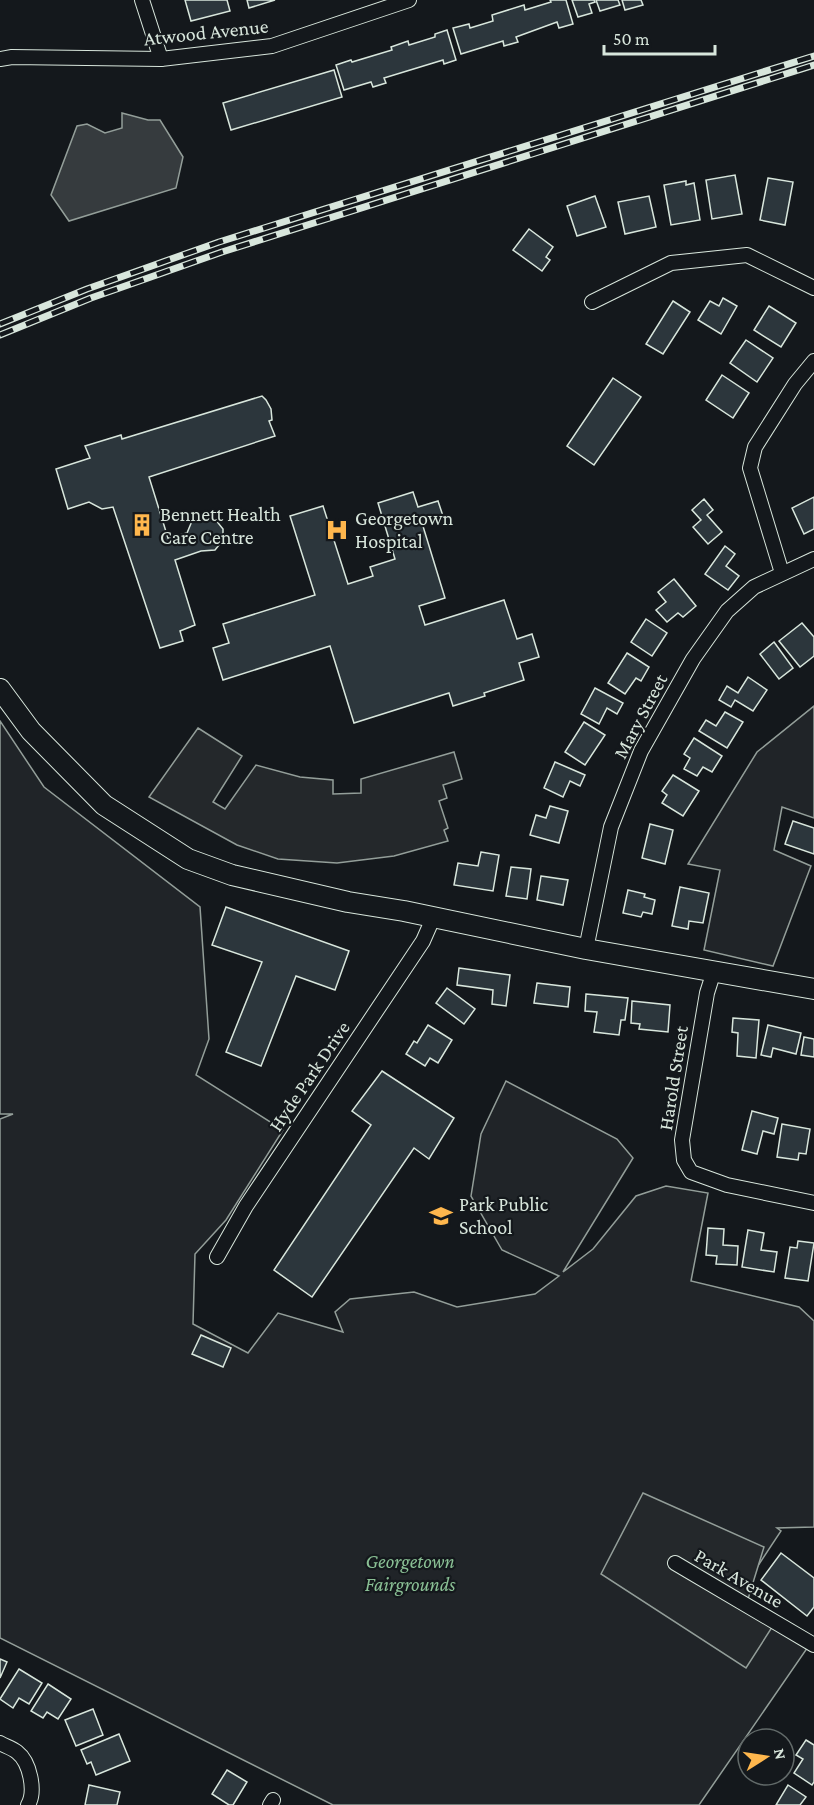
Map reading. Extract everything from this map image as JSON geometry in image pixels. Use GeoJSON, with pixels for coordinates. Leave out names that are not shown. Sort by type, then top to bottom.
{"type":"FeatureCollection","features":[{"type":"Feature","properties":{"kind":"street"},"geometry":{"type":"LineString","coordinates":[[142,0],[161,59]]}},
{"type":"Feature","properties":{"kind":"street","name":"Atwood Avenue"},"geometry":{"type":"LineString","coordinates":[[0,59],[12,57],[161,59],[272,46],[410,0]]}},
{"type":"Feature","properties":{"kind":"street"},"geometry":{"type":"LineString","coordinates":[[592,302],[671,263],[747,255],[814,288]]}},
{"type":"Feature","properties":{"kind":"street"},"geometry":{"type":"LineString","coordinates":[[782,573],[750,468],[755,447],[795,384],[814,361]]}},
{"type":"Feature","properties":{"kind":"street","name":"Mary Street"},"geometry":{"type":"LineString","coordinates":[[586,949],[611,827],[641,751],[693,658],[727,611],[754,587],[814,560]]}},
{"type":"Feature","properties":{"kind":"street"},"geometry":{"type":"LineString","coordinates":[[0,689],[31,731],[104,805],[188,859],[232,875],[348,902],[434,916],[586,949],[814,989]]}},
{"type":"Feature","properties":{"kind":"street","name":"Hyde Park Drive"},"geometry":{"type":"LineString","coordinates":[[217,1257],[246,1206],[423,941],[434,916]]}},
{"type":"Feature","properties":{"kind":"street","name":"Harold Street"},"geometry":{"type":"LineString","coordinates":[[714,971],[707,993],[682,1140],[684,1160],[691,1172],[727,1185],[814,1203]]}},
{"type":"Feature","properties":{"kind":"street","name":"Park Avenue"},"geometry":{"type":"LineString","coordinates":[[675,1563],[814,1645]]}},
{"type":"Feature","properties":{"kind":"street"},"geometry":{"type":"LineString","coordinates":[[0,1743],[19,1753],[29,1769],[32,1798],[28,1805]]}},
{"type":"Feature","properties":{"kind":"green space"},"geometry":{"type":"Polygon","coordinates":[[[814,706],[814,818],[782,807],[774,850],[811,866],[773,966],[704,950],[720,870],[688,864],[757,752],[814,706]]]}},
{"type":"Feature","properties":{"kind":"green space","name":"Georgetown Fairgrounds"},"geometry":{"type":"Polygon","coordinates":[[[0,721],[44,787],[200,907],[209,1039],[196,1075],[283,1130],[226,1220],[195,1254],[193,1324],[248,1353],[278,1313],[343,1332],[335,1312],[350,1299],[414,1292],[457,1307],[535,1294],[559,1276],[502,1250],[471,1196],[481,1134],[506,1081],[617,1139],[633,1158],[563,1272],[593,1249],[636,1196],[666,1186],[708,1193],[691,1281],[799,1307],[814,1321],[814,1527],[777,1528],[781,1531],[740,1593],[808,1647],[753,1727],[736,1727],[736,1751],[699,1805],[333,1805],[0,1638],[0,1119],[13,1114],[0,1114],[0,721]]]}},
{"type":"Feature","properties":{"kind":"shaded area"},"geometry":{"type":"Polygon","coordinates":[[[122,113],[148,120],[160,120],[183,157],[176,188],[69,221],[51,195],[77,126],[87,124],[105,133],[122,128],[122,113]]]}},
{"type":"Feature","properties":{"kind":"shaded area"},"geometry":{"type":"Polygon","coordinates":[[[198,728],[242,756],[213,802],[225,809],[256,765],[300,777],[333,780],[333,794],[361,793],[361,779],[454,752],[462,779],[443,785],[447,798],[439,801],[448,828],[444,830],[448,841],[394,856],[337,863],[278,859],[237,845],[149,797],[198,728]]]}},
{"type":"Feature","properties":{"kind":"shaded area"},"geometry":{"type":"Polygon","coordinates":[[[643,1493],[764,1547],[748,1599],[776,1621],[746,1668],[601,1574],[643,1493]]]}},
{"type":"Feature","properties":{"kind":"building"},"geometry":{"type":"Polygon","coordinates":[[[185,0],[227,0],[230,11],[191,21],[185,0]]]}},
{"type":"Feature","properties":{"kind":"building"},"geometry":{"type":"Polygon","coordinates":[[[247,0],[275,0],[249,8],[247,0]]]}},
{"type":"Feature","properties":{"kind":"building"},"geometry":{"type":"Polygon","coordinates":[[[550,0],[566,0],[573,24],[559,28],[557,22],[516,37],[518,42],[504,46],[503,41],[461,54],[453,28],[469,24],[470,28],[493,21],[492,15],[524,5],[525,10],[551,2],[550,0]]]}},
{"type":"Feature","properties":{"kind":"building"},"geometry":{"type":"Polygon","coordinates":[[[572,0],[594,0],[595,2],[589,4],[592,13],[578,17],[572,0]]]}},
{"type":"Feature","properties":{"kind":"building"},"geometry":{"type":"Polygon","coordinates":[[[596,0],[618,0],[620,5],[600,11],[596,0]]]}},
{"type":"Feature","properties":{"kind":"building"},"geometry":{"type":"Polygon","coordinates":[[[622,0],[641,0],[643,5],[625,10],[622,0]]]}},
{"type":"Feature","properties":{"kind":"building"},"geometry":{"type":"Polygon","coordinates":[[[447,30],[456,60],[444,64],[443,60],[384,78],[386,83],[373,87],[371,82],[344,90],[336,65],[392,50],[391,47],[408,41],[409,45],[435,37],[435,34],[447,30]]]}},
{"type":"Feature","properties":{"kind":"building"},"geometry":{"type":"Polygon","coordinates":[[[334,70],[342,97],[231,130],[223,103],[334,70]]]}},
{"type":"Feature","properties":{"kind":"building"},"geometry":{"type":"Polygon","coordinates":[[[735,175],[742,214],[712,219],[706,180],[735,175]]]}},
{"type":"Feature","properties":{"kind":"building"},"geometry":{"type":"Polygon","coordinates":[[[768,178],[793,182],[785,225],[760,220],[768,178]]]}},
{"type":"Feature","properties":{"kind":"building"},"geometry":{"type":"Polygon","coordinates":[[[686,181],[686,185],[694,183],[700,220],[671,225],[664,185],[686,181]]]}},
{"type":"Feature","properties":{"kind":"building"},"geometry":{"type":"Polygon","coordinates":[[[595,196],[606,227],[577,236],[567,206],[595,196]]]}},
{"type":"Feature","properties":{"kind":"building"},"geometry":{"type":"Polygon","coordinates":[[[649,196],[656,227],[625,234],[618,202],[649,196]]]}},
{"type":"Feature","properties":{"kind":"building"},"geometry":{"type":"Polygon","coordinates":[[[529,229],[553,247],[546,257],[550,260],[542,271],[513,250],[529,229]]]}},
{"type":"Feature","properties":{"kind":"building"},"geometry":{"type":"Polygon","coordinates":[[[723,298],[737,306],[721,334],[698,320],[710,301],[719,306],[723,298]]]}},
{"type":"Feature","properties":{"kind":"building"},"geometry":{"type":"Polygon","coordinates":[[[673,301],[690,312],[663,354],[646,344],[673,301]]]}},
{"type":"Feature","properties":{"kind":"building"},"geometry":{"type":"Polygon","coordinates":[[[769,306],[796,323],[781,347],[754,330],[769,306]]]}},
{"type":"Feature","properties":{"kind":"building"},"geometry":{"type":"Polygon","coordinates":[[[746,340],[773,358],[757,382],[730,363],[746,340]]]}},
{"type":"Feature","properties":{"kind":"building"},"geometry":{"type":"Polygon","coordinates":[[[722,375],[749,393],[733,418],[706,400],[722,375]]]}},
{"type":"Feature","properties":{"kind":"building"},"geometry":{"type":"Polygon","coordinates":[[[613,378],[641,397],[594,465],[567,446],[613,378]]]}},
{"type":"Feature","properties":{"kind":"building","name":"Bennett Health Care Centre"},"geometry":{"type":"Polygon","coordinates":[[[262,396],[271,409],[272,420],[269,421],[275,436],[149,477],[168,538],[187,533],[192,521],[205,515],[215,519],[223,529],[223,540],[215,550],[201,551],[175,560],[195,625],[180,631],[183,641],[160,648],[113,507],[102,509],[89,502],[68,509],[56,469],[90,458],[85,446],[121,435],[122,439],[262,396]]]}},
{"type":"Feature","properties":{"kind":"building"},"geometry":{"type":"Polygon","coordinates":[[[413,492],[418,507],[438,501],[443,516],[422,523],[445,598],[419,606],[425,625],[504,600],[517,639],[532,634],[539,657],[519,663],[524,680],[453,706],[449,693],[354,723],[330,646],[223,680],[213,648],[229,643],[223,624],[315,595],[290,516],[323,506],[348,584],[373,576],[370,567],[395,559],[378,503],[413,492]]]}},
{"type":"Feature","properties":{"kind":"building"},"geometry":{"type":"Polygon","coordinates":[[[814,497],[814,529],[804,534],[792,508],[814,497]]]}},
{"type":"Feature","properties":{"kind":"building"},"geometry":{"type":"Polygon","coordinates":[[[704,499],[713,510],[707,515],[722,532],[708,544],[693,527],[701,520],[692,510],[704,499]]]}},
{"type":"Feature","properties":{"kind":"building"},"geometry":{"type":"Polygon","coordinates":[[[725,546],[735,554],[726,566],[739,576],[728,590],[705,574],[725,546]]]}},
{"type":"Feature","properties":{"kind":"building"},"geometry":{"type":"Polygon","coordinates":[[[674,579],[696,606],[683,617],[678,613],[667,622],[656,610],[666,602],[658,592],[674,579]]]}},
{"type":"Feature","properties":{"kind":"building"},"geometry":{"type":"Polygon","coordinates":[[[646,619],[667,633],[652,656],[631,642],[646,619]]]}},
{"type":"Feature","properties":{"kind":"building"},"geometry":{"type":"Polygon","coordinates":[[[802,623],[814,637],[814,656],[800,667],[779,641],[802,623]]]}},
{"type":"Feature","properties":{"kind":"building"},"geometry":{"type":"Polygon","coordinates":[[[774,642],[793,668],[779,679],[760,654],[774,642]]]}},
{"type":"Feature","properties":{"kind":"building"},"geometry":{"type":"Polygon","coordinates":[[[627,653],[649,667],[641,681],[636,678],[625,694],[608,683],[627,653]]]}},
{"type":"Feature","properties":{"kind":"building"},"geometry":{"type":"Polygon","coordinates":[[[748,677],[767,690],[753,711],[735,700],[731,707],[719,700],[727,686],[738,693],[748,677]]]}},
{"type":"Feature","properties":{"kind":"building"},"geometry":{"type":"Polygon","coordinates":[[[595,688],[623,703],[617,714],[607,708],[599,724],[581,714],[595,688]]]}},
{"type":"Feature","properties":{"kind":"building"},"geometry":{"type":"Polygon","coordinates":[[[725,712],[743,722],[727,748],[699,731],[706,720],[716,726],[725,712]]]}},
{"type":"Feature","properties":{"kind":"building"},"geometry":{"type":"Polygon","coordinates":[[[584,722],[605,735],[585,765],[565,752],[584,722]]]}},
{"type":"Feature","properties":{"kind":"building"},"geometry":{"type":"Polygon","coordinates":[[[694,738],[722,756],[712,772],[703,767],[697,776],[684,769],[690,758],[684,754],[694,738]]]}},
{"type":"Feature","properties":{"kind":"building"},"geometry":{"type":"Polygon","coordinates":[[[555,762],[585,775],[580,786],[570,781],[563,797],[544,788],[555,762]]]}},
{"type":"Feature","properties":{"kind":"building"},"geometry":{"type":"Polygon","coordinates":[[[673,775],[699,791],[683,816],[662,803],[667,795],[662,791],[673,775]]]}},
{"type":"Feature","properties":{"kind":"building"},"geometry":{"type":"Polygon","coordinates":[[[550,806],[568,811],[559,843],[530,835],[536,815],[546,818],[550,806]]]}},
{"type":"Feature","properties":{"kind":"building"},"geometry":{"type":"Polygon","coordinates":[[[793,821],[814,828],[814,854],[785,844],[793,821]]]}},
{"type":"Feature","properties":{"kind":"building"},"geometry":{"type":"Polygon","coordinates":[[[650,824],[673,830],[665,864],[642,858],[650,824]]]}},
{"type":"Feature","properties":{"kind":"building"},"geometry":{"type":"Polygon","coordinates":[[[481,852],[499,855],[493,891],[454,885],[458,863],[478,866],[481,852]]]}},
{"type":"Feature","properties":{"kind":"building"},"geometry":{"type":"Polygon","coordinates":[[[511,867],[531,869],[527,899],[506,896],[511,867]]]}},
{"type":"Feature","properties":{"kind":"building"},"geometry":{"type":"Polygon","coordinates":[[[541,876],[568,880],[563,905],[537,900],[541,876]]]}},
{"type":"Feature","properties":{"kind":"building"},"geometry":{"type":"Polygon","coordinates":[[[680,887],[709,893],[703,923],[689,921],[688,929],[672,926],[680,887]]]}},
{"type":"Feature","properties":{"kind":"building"},"geometry":{"type":"Polygon","coordinates":[[[628,890],[645,894],[644,897],[655,900],[652,914],[643,912],[641,917],[623,913],[628,890]]]}},
{"type":"Feature","properties":{"kind":"building"},"geometry":{"type":"Polygon","coordinates":[[[226,907],[349,951],[335,990],[296,976],[261,1066],[226,1052],[262,962],[212,945],[226,907]]]}},
{"type":"Feature","properties":{"kind":"building"},"geometry":{"type":"Polygon","coordinates":[[[459,968],[510,975],[506,1006],[492,1004],[493,990],[457,985],[459,968]]]}},
{"type":"Feature","properties":{"kind":"building"},"geometry":{"type":"Polygon","coordinates":[[[537,983],[570,987],[568,1007],[534,1003],[537,983]]]}},
{"type":"Feature","properties":{"kind":"building"},"geometry":{"type":"Polygon","coordinates":[[[447,988],[475,1009],[464,1024],[436,1003],[447,988]]]}},
{"type":"Feature","properties":{"kind":"building"},"geometry":{"type":"Polygon","coordinates":[[[586,994],[628,998],[625,1020],[621,1020],[619,1035],[594,1032],[597,1012],[585,1011],[586,994]]]}},
{"type":"Feature","properties":{"kind":"building"},"geometry":{"type":"Polygon","coordinates":[[[632,1001],[670,1005],[668,1032],[639,1029],[640,1024],[631,1023],[632,1001]]]}},
{"type":"Feature","properties":{"kind":"building"},"geometry":{"type":"Polygon","coordinates":[[[733,1018],[759,1020],[756,1058],[737,1056],[738,1033],[732,1032],[733,1018]]]}},
{"type":"Feature","properties":{"kind":"building"},"geometry":{"type":"Polygon","coordinates":[[[428,1025],[452,1040],[438,1063],[430,1058],[425,1066],[406,1054],[414,1041],[417,1043],[428,1025]]]}},
{"type":"Feature","properties":{"kind":"building"},"geometry":{"type":"Polygon","coordinates":[[[768,1025],[801,1033],[796,1054],[773,1048],[771,1057],[761,1055],[768,1025]]]}},
{"type":"Feature","properties":{"kind":"building"},"geometry":{"type":"Polygon","coordinates":[[[804,1037],[814,1039],[814,1057],[801,1055],[804,1037]]]}},
{"type":"Feature","properties":{"kind":"building"},"geometry":{"type":"Polygon","coordinates":[[[382,1071],[454,1118],[429,1159],[414,1148],[312,1297],[274,1270],[371,1125],[352,1111],[382,1071]]]}},
{"type":"Feature","properties":{"kind":"building"},"geometry":{"type":"Polygon","coordinates":[[[752,1111],[778,1118],[774,1134],[763,1131],[757,1154],[742,1150],[752,1111]]]}},
{"type":"Feature","properties":{"kind":"building"},"geometry":{"type":"Polygon","coordinates":[[[782,1124],[810,1129],[806,1154],[799,1153],[798,1160],[777,1157],[782,1124]]]}},
{"type":"Feature","properties":{"kind":"building"},"geometry":{"type":"Polygon","coordinates":[[[708,1228],[724,1229],[723,1245],[738,1246],[737,1265],[716,1264],[717,1256],[706,1255],[708,1228]]]}},
{"type":"Feature","properties":{"kind":"building"},"geometry":{"type":"Polygon","coordinates":[[[748,1230],[764,1233],[761,1250],[777,1252],[774,1272],[742,1267],[748,1230]]]}},
{"type":"Feature","properties":{"kind":"building"},"geometry":{"type":"Polygon","coordinates":[[[798,1241],[814,1243],[808,1281],[785,1278],[790,1247],[797,1248],[798,1241]]]}},
{"type":"Feature","properties":{"kind":"building"},"geometry":{"type":"Polygon","coordinates":[[[201,1335],[231,1348],[223,1367],[192,1354],[201,1335]]]}},
{"type":"Feature","properties":{"kind":"building"},"geometry":{"type":"Polygon","coordinates":[[[781,1553],[814,1578],[814,1607],[807,1616],[761,1580],[781,1553]]]}},
{"type":"Feature","properties":{"kind":"building"},"geometry":{"type":"Polygon","coordinates":[[[0,1659],[7,1662],[0,1678],[0,1659]]]}},
{"type":"Feature","properties":{"kind":"building"},"geometry":{"type":"Polygon","coordinates":[[[19,1669],[42,1683],[29,1704],[19,1698],[13,1708],[0,1699],[19,1669]]]}},
{"type":"Feature","properties":{"kind":"building"},"geometry":{"type":"Polygon","coordinates":[[[48,1684],[71,1699],[58,1719],[47,1712],[43,1718],[31,1711],[48,1684]]]}},
{"type":"Feature","properties":{"kind":"building"},"geometry":{"type":"Polygon","coordinates":[[[93,1709],[103,1735],[76,1746],[65,1720],[93,1709]]]}},
{"type":"Feature","properties":{"kind":"building"},"geometry":{"type":"Polygon","coordinates":[[[119,1734],[130,1761],[96,1775],[91,1762],[87,1764],[81,1750],[119,1734]]]}},
{"type":"Feature","properties":{"kind":"building"},"geometry":{"type":"Polygon","coordinates":[[[806,1740],[814,1745],[814,1782],[812,1785],[796,1774],[796,1770],[803,1759],[796,1755],[806,1740]]]}},
{"type":"Feature","properties":{"kind":"building"},"geometry":{"type":"Polygon","coordinates":[[[227,1770],[247,1782],[233,1805],[229,1805],[212,1794],[227,1770]]]}},
{"type":"Feature","properties":{"kind":"building"},"geometry":{"type":"Polygon","coordinates":[[[89,1785],[120,1792],[117,1805],[85,1805],[89,1785]]]}},
{"type":"Feature","properties":{"kind":"building"},"geometry":{"type":"Polygon","coordinates":[[[787,1787],[791,1787],[806,1797],[800,1805],[776,1805],[787,1787]]]}},
{"type":"Feature","properties":{"kind":"railway"},"geometry":{"type":"LineString","coordinates":[[0,324],[87,289],[219,242],[814,56]]}},
{"type":"Feature","properties":{"kind":"railway"},"geometry":{"type":"LineString","coordinates":[[0,335],[91,298],[222,252],[814,65]]}},
{"type":"Feature","properties":{"kind":"place","name":"Bennett Health Care Centre"},"geometry":{"type":"Point","coordinates":[142,525]}},
{"type":"Feature","properties":{"kind":"place","name":"Georgetown Hospital"},"geometry":{"type":"Point","coordinates":[337,530]}},
{"type":"Feature","properties":{"kind":"place","name":"Park Public School"},"geometry":{"type":"Point","coordinates":[441,1216]}}]}
